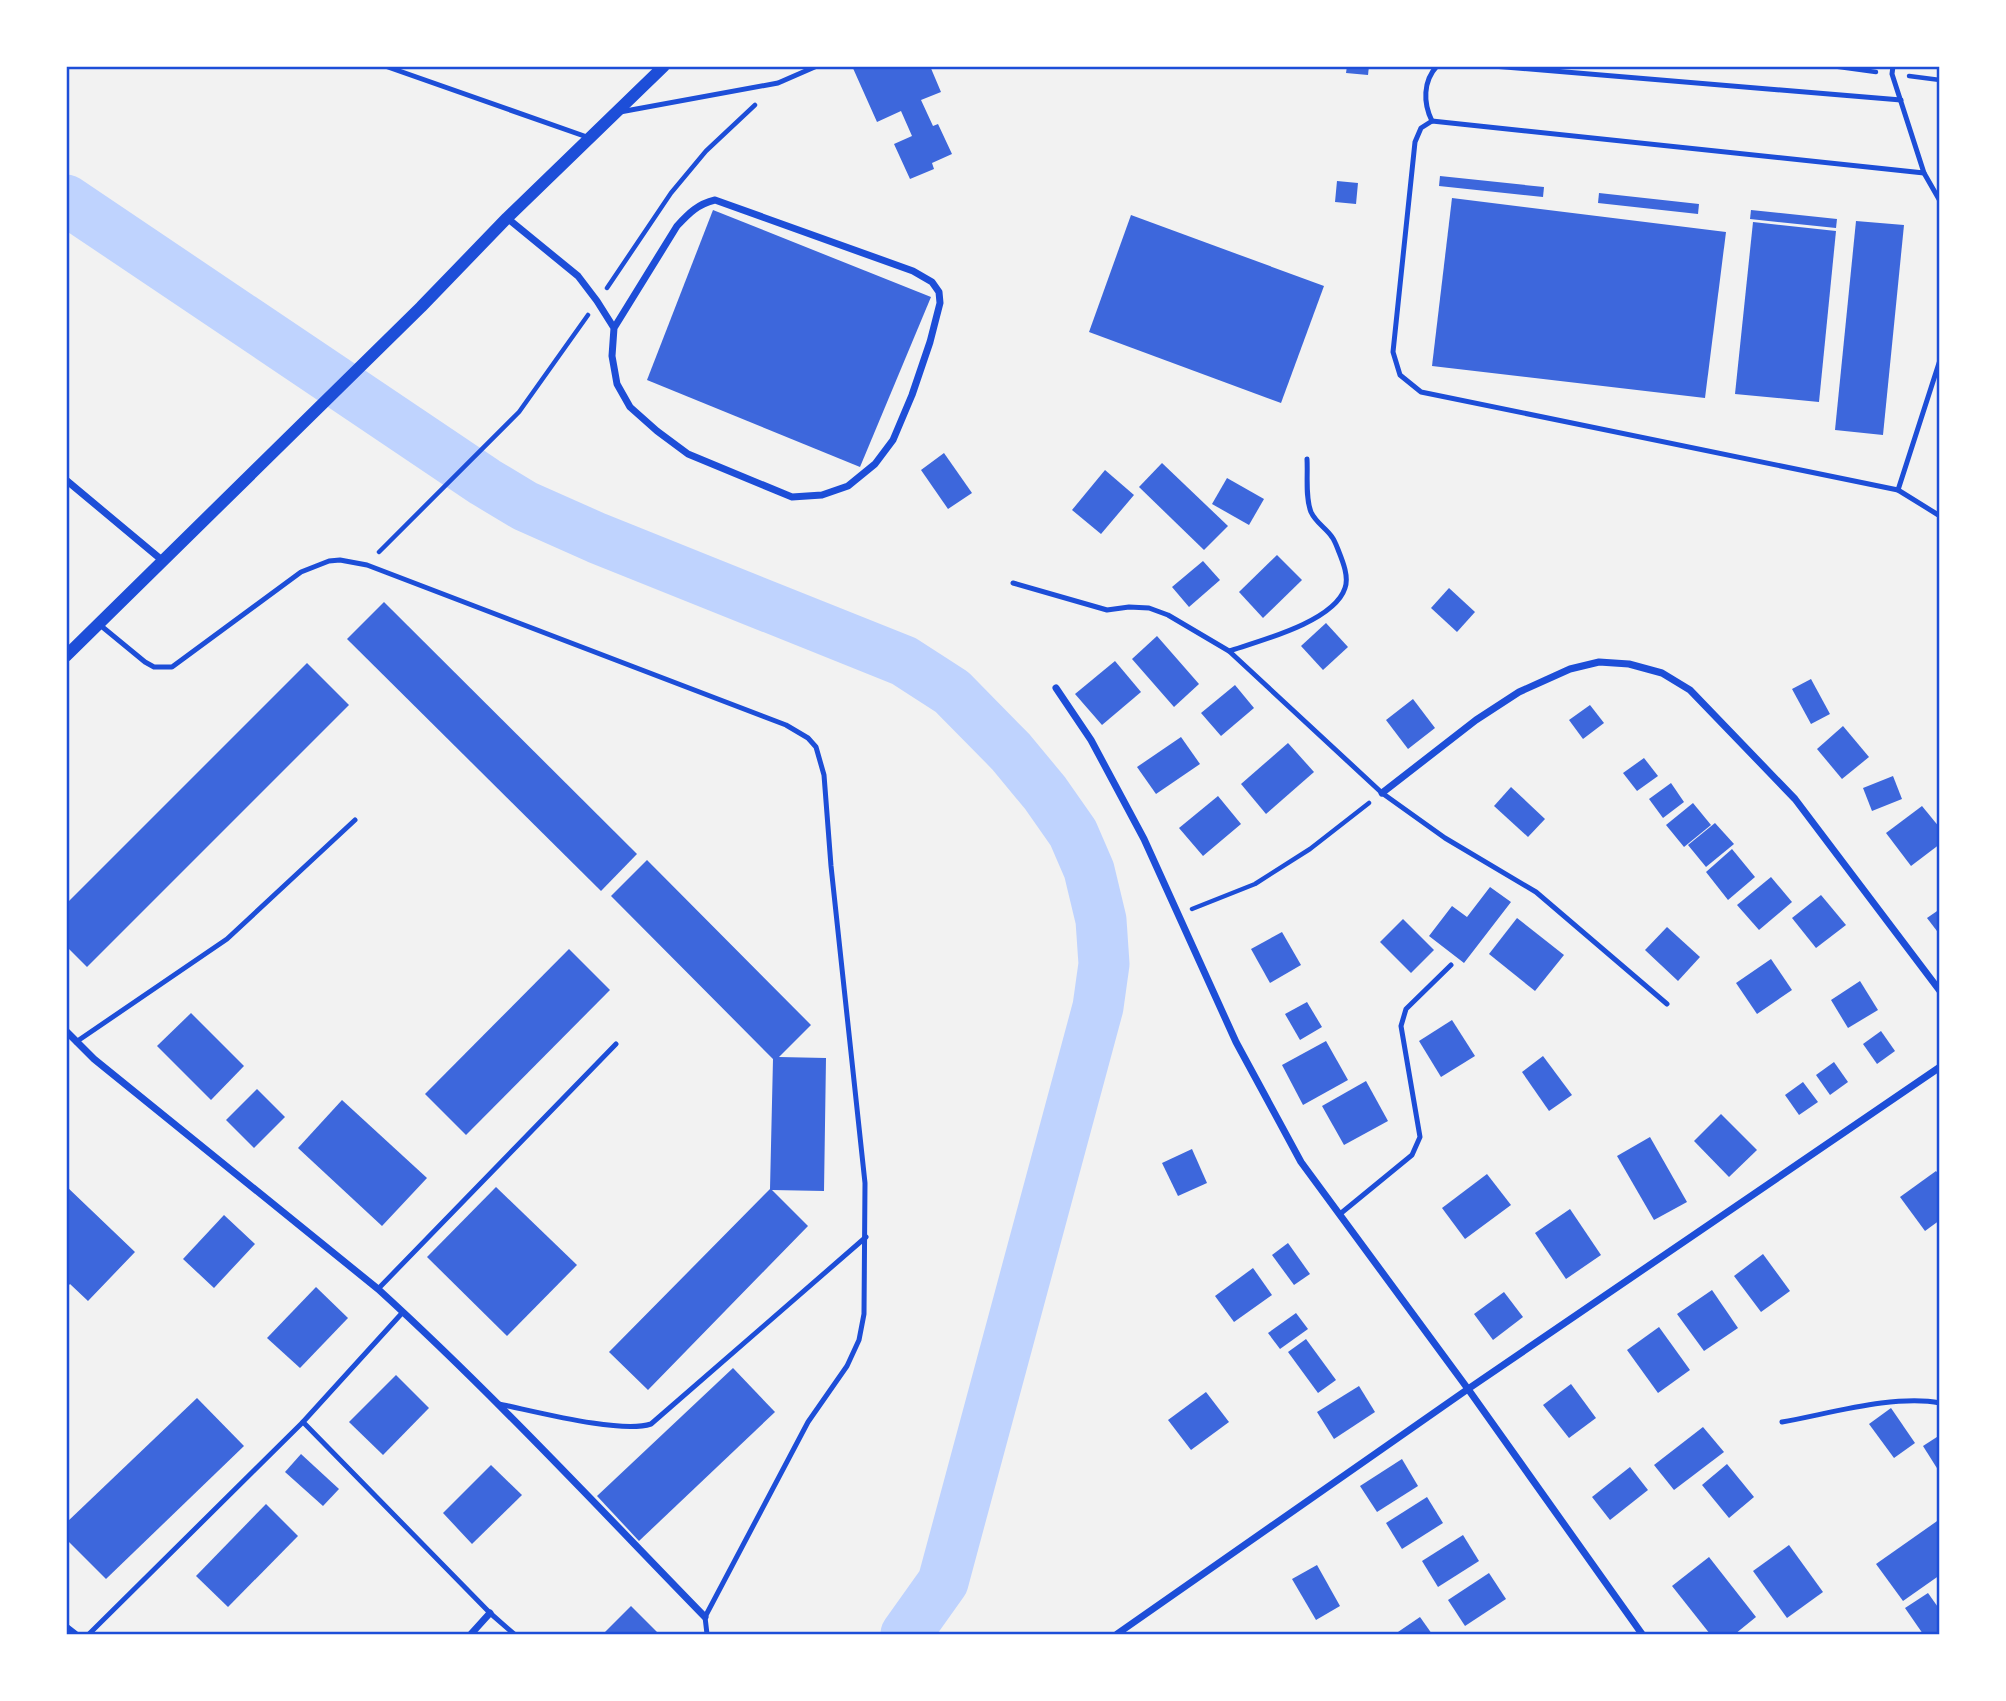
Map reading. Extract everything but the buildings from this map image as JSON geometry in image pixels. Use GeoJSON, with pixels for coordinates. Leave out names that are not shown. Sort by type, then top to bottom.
{"type":"FeatureCollection","features":[{"type":"Feature","properties":{"kind":"street"},"geometry":{"type":"LineString","coordinates":[[66,656],[664,66]]}},
{"type":"Feature","properties":{"kind":"street"},"geometry":{"type":"LineString","coordinates":[[507,218],[578,276],[597,301],[614,328],[612,356],[617,384],[630,407],[688,454],[792,496],[822,495],[848,486],[876,464],[893,440],[912,395],[930,342],[940,303],[939,292],[932,282],[913,271],[715,200],[690,211],[677,226],[614,328]]}},
{"type":"Feature","properties":{"kind":"street"},"geometry":{"type":"LineString","coordinates":[[66,480],[164,562]]}},
{"type":"Feature","properties":{"kind":"street"},"geometry":{"type":"LineString","coordinates":[[1382,793],[1476,720],[1519,692],[1570,668],[1600,662],[1629,664],[1662,673],[1690,690],[1795,799],[1940,991]]}},
{"type":"Feature","properties":{"kind":"street"},"geometry":{"type":"LineString","coordinates":[[1056,688],[1091,740],[1144,839],[1236,1042],[1301,1162],[1468,1389],[1642,1634]]}},
{"type":"Feature","properties":{"kind":"street"},"geometry":{"type":"LineString","coordinates":[[66,1031],[94,1059],[378,1289],[499,1404],[705,1617]]}},
{"type":"Feature","properties":{"kind":"street"},"geometry":{"type":"LineString","coordinates":[[1117,1634],[1468,1389],[1940,1067]]}},
{"type":"Feature","properties":{"kind":"street"},"geometry":{"type":"LineString","coordinates":[[471,1634],[490,1614]]}},
{"type":"Feature","properties":{"kind":"street"},"geometry":{"type":"LineString","coordinates":[[66,1627],[75,1634]]}},
{"type":"Feature","properties":{"kind":"lane"},"geometry":{"type":"LineString","coordinates":[[385,66],[590,138]]}},
{"type":"Feature","properties":{"kind":"lane"},"geometry":{"type":"LineString","coordinates":[[614,113],[778,83],[817,66]]}},
{"type":"Feature","properties":{"kind":"lane"},"geometry":{"type":"LineString","coordinates":[[1432,121],[1424,102],[1432,73],[1437,66]]}},
{"type":"Feature","properties":{"kind":"lane"},"geometry":{"type":"LineString","coordinates":[[1493,66],[1901,100]]}},
{"type":"Feature","properties":{"kind":"lane"},"geometry":{"type":"LineString","coordinates":[[1893,66],[1892,74],[1924,173],[1940,201]]}},
{"type":"Feature","properties":{"kind":"lane"},"geometry":{"type":"LineString","coordinates":[[1924,173],[1432,121],[1420,128],[1415,142],[1393,352],[1400,375],[1421,392],[1898,490],[1940,516]]}},
{"type":"Feature","properties":{"kind":"lane"},"geometry":{"type":"LineString","coordinates":[[1898,490],[1940,360]]}},
{"type":"Feature","properties":{"kind":"lane"},"geometry":{"type":"LineString","coordinates":[[1229,651],[1273,637],[1310,621],[1345,590],[1346,578],[1332,536],[1316,521],[1311,512],[1307,459]]}},
{"type":"Feature","properties":{"kind":"lane"},"geometry":{"type":"LineString","coordinates":[[100,625],[153,667],[172,667],[301,572],[329,561],[340,560],[367,565],[786,725],[808,738],[816,747],[824,775],[831,866],[865,1182],[864,1314],[859,1339],[847,1366],[808,1422],[705,1617],[707,1634]]}},
{"type":"Feature","properties":{"kind":"lane"},"geometry":{"type":"LineString","coordinates":[[1013,583],[1107,610],[1149,608],[1168,615],[1229,651],[1382,793],[1445,838],[1536,892],[1667,1004]]}},
{"type":"Feature","properties":{"kind":"lane"},"geometry":{"type":"LineString","coordinates":[[76,1042],[227,939],[355,820]]}},
{"type":"Feature","properties":{"kind":"lane"},"geometry":{"type":"LineString","coordinates":[[1340,1214],[1412,1155],[1420,1137],[1401,1026],[1406,1009],[1451,965]]}},
{"type":"Feature","properties":{"kind":"lane"},"geometry":{"type":"LineString","coordinates":[[378,1289],[616,1044]]}},
{"type":"Feature","properties":{"kind":"lane"},"geometry":{"type":"LineString","coordinates":[[499,1404],[617,1426],[639,1428],[651,1424],[866,1237]]}},
{"type":"Feature","properties":{"kind":"lane"},"geometry":{"type":"LineString","coordinates":[[89,1634],[303,1422],[402,1312]]}},
{"type":"Feature","properties":{"kind":"lane"},"geometry":{"type":"LineString","coordinates":[[1782,1422],[1883,1404],[1923,1400],[1940,1403]]}},
{"type":"Feature","properties":{"kind":"lane"},"geometry":{"type":"LineString","coordinates":[[303,1422],[490,1614],[514,1634]]}},
{"type":"Feature","properties":{"kind":"path"},"geometry":{"type":"LineString","coordinates":[[367,565],[519,412]]}},
{"type":"Feature","properties":{"kind":"path"},"geometry":{"type":"LineString","coordinates":[[1178,914],[1255,884],[1310,849],[1382,793]]}},
{"type":"Feature","properties":{"kind":"waterway"},"geometry":{"type":"LineString","coordinates":[[66,200],[485,482],[525,506],[597,538],[904,661],[952,692],[1011,752],[1073,833],[1089,870],[1101,920],[1104,964],[1098,1007],[943,1582],[906,1634]]}}]}
